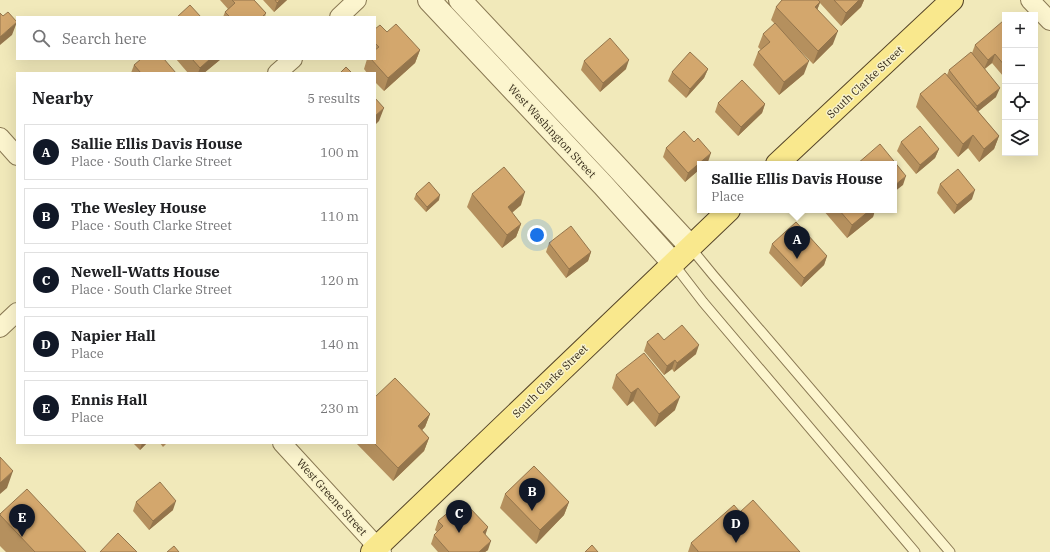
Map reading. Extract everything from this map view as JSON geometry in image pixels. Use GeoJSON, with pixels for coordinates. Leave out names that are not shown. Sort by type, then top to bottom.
{"type":"FeatureCollection","features":[{"type":"Feature","properties":{"kind":"main road","name":"South Clarke Street"},"geometry":{"type":"LineString","coordinates":[[781,161],[952,0]]}},
{"type":"Feature","properties":{"kind":"main road","name":"South Clarke Street"},"geometry":{"type":"LineString","coordinates":[[377,550],[725,213]]}},
{"type":"Feature","properties":{"kind":"street"},"geometry":{"type":"LineString","coordinates":[[340,16],[357,0]]}},
{"type":"Feature","properties":{"kind":"street","name":"West Washington Street"},"geometry":{"type":"LineString","coordinates":[[428,0],[592,174],[673,263]]}},
{"type":"Feature","properties":{"kind":"street","name":"West Washington Street"},"geometry":{"type":"LineString","coordinates":[[460,0],[690,246]]}},
{"type":"Feature","properties":{"kind":"street"},"geometry":{"type":"LineString","coordinates":[[1030,0],[1050,21]]}},
{"type":"Feature","properties":{"kind":"street"},"geometry":{"type":"LineString","coordinates":[[278,72],[292,60]]}},
{"type":"Feature","properties":{"kind":"street"},"geometry":{"type":"LineString","coordinates":[[0,138],[16,155]]}},
{"type":"Feature","properties":{"kind":"street"},"geometry":{"type":"LineString","coordinates":[[0,328],[16,313]]}},
{"type":"Feature","properties":{"kind":"street","name":"West Greene Street"},"geometry":{"type":"LineString","coordinates":[[283,444],[377,550]]}},
{"type":"Feature","properties":{"kind":"lane"},"geometry":{"type":"LineString","coordinates":[[690,246],[713,275],[950,552]]}},
{"type":"Feature","properties":{"kind":"lane"},"geometry":{"type":"LineString","coordinates":[[673,263],[703,302],[915,552]]}},
{"type":"Feature","properties":{"kind":"building"},"geometry":{"type":"Polygon","coordinates":[[[232,0],[254,0],[266,13],[263,16],[229,16],[225,12],[235,3],[232,0]]]}},
{"type":"Feature","properties":{"kind":"building"},"geometry":{"type":"Polygon","coordinates":[[[782,0],[818,0],[820,2],[815,7],[838,31],[818,51],[776,7],[782,0]]]}},
{"type":"Feature","properties":{"kind":"building"},"geometry":{"type":"Polygon","coordinates":[[[834,0],[859,0],[846,13],[834,0]]]}},
{"type":"Feature","properties":{"kind":"building"},"geometry":{"type":"Polygon","coordinates":[[[190,5],[200,16],[178,16],[190,5]]]}},
{"type":"Feature","properties":{"kind":"building"},"geometry":{"type":"Polygon","coordinates":[[[8,12],[16,23],[0,37],[0,13],[3,16],[8,12]]]}},
{"type":"Feature","properties":{"kind":"building"},"geometry":{"type":"Polygon","coordinates":[[[1002,22],[1002,62],[995,54],[988,60],[975,45],[1002,22]]]}},
{"type":"Feature","properties":{"kind":"building"},"geometry":{"type":"Polygon","coordinates":[[[775,23],[809,61],[784,82],[758,52],[770,42],[763,34],[775,23]]]}},
{"type":"Feature","properties":{"kind":"building"},"geometry":{"type":"Polygon","coordinates":[[[396,24],[420,50],[388,78],[372,60],[376,60],[376,49],[379,47],[376,44],[376,28],[380,25],[387,32],[396,24]]]}},
{"type":"Feature","properties":{"kind":"building"},"geometry":{"type":"Polygon","coordinates":[[[610,38],[629,60],[603,83],[584,61],[610,38]]]}},
{"type":"Feature","properties":{"kind":"building"},"geometry":{"type":"Polygon","coordinates":[[[690,52],[708,69],[690,89],[672,72],[690,52]]]}},
{"type":"Feature","properties":{"kind":"building"},"geometry":{"type":"Polygon","coordinates":[[[971,52],[1000,88],[977,106],[949,70],[971,52]]]}},
{"type":"Feature","properties":{"kind":"building"},"geometry":{"type":"Polygon","coordinates":[[[140,60],[165,60],[175,72],[140,72],[134,65],[140,60]]]}},
{"type":"Feature","properties":{"kind":"building"},"geometry":{"type":"Polygon","coordinates":[[[193,60],[209,60],[200,68],[193,60]]]}},
{"type":"Feature","properties":{"kind":"building"},"geometry":{"type":"Polygon","coordinates":[[[346,67],[351,72],[341,72],[346,67]]]}},
{"type":"Feature","properties":{"kind":"building"},"geometry":{"type":"Polygon","coordinates":[[[945,73],[999,136],[984,149],[973,135],[963,144],[920,94],[945,73]]]}},
{"type":"Feature","properties":{"kind":"building"},"geometry":{"type":"Polygon","coordinates":[[[742,80],[765,104],[741,127],[718,103],[742,80]]]}},
{"type":"Feature","properties":{"kind":"building"},"geometry":{"type":"Polygon","coordinates":[[[376,99],[384,108],[376,115],[376,99]]]}},
{"type":"Feature","properties":{"kind":"building"},"geometry":{"type":"Polygon","coordinates":[[[920,126],[939,149],[920,165],[901,142],[920,126]]]}},
{"type":"Feature","properties":{"kind":"building"},"geometry":{"type":"Polygon","coordinates":[[[684,131],[694,142],[698,138],[711,153],[702,161],[697,161],[697,165],[688,173],[666,148],[684,131]]]}},
{"type":"Feature","properties":{"kind":"building"},"geometry":{"type":"Polygon","coordinates":[[[880,144],[894,161],[860,161],[880,144]]]}},
{"type":"Feature","properties":{"kind":"building"},"geometry":{"type":"Polygon","coordinates":[[[897,165],[906,176],[897,184],[897,165]]]}},
{"type":"Feature","properties":{"kind":"building"},"geometry":{"type":"Polygon","coordinates":[[[504,167],[525,192],[508,207],[521,224],[507,235],[472,194],[504,167]]]}},
{"type":"Feature","properties":{"kind":"building"},"geometry":{"type":"Polygon","coordinates":[[[958,169],[975,190],[957,205],[940,184],[958,169]]]}},
{"type":"Feature","properties":{"kind":"building"},"geometry":{"type":"Polygon","coordinates":[[[429,182],[440,195],[427,207],[416,194],[429,182]]]}},
{"type":"Feature","properties":{"kind":"building"},"geometry":{"type":"Polygon","coordinates":[[[842,213],[866,213],[852,225],[842,213]]]}},
{"type":"Feature","properties":{"kind":"building"},"geometry":{"type":"Polygon","coordinates":[[[796,222],[827,256],[804,278],[772,244],[796,222]]]}},
{"type":"Feature","properties":{"kind":"building"},"geometry":{"type":"Polygon","coordinates":[[[571,226],[591,252],[569,269],[549,243],[571,226]]]}},
{"type":"Feature","properties":{"kind":"building"},"geometry":{"type":"Polygon","coordinates":[[[682,325],[699,345],[677,363],[675,360],[667,366],[647,342],[658,333],[664,340],[682,325]]]}},
{"type":"Feature","properties":{"kind":"building"},"geometry":{"type":"Polygon","coordinates":[[[644,353],[680,397],[659,414],[638,388],[631,393],[616,375],[644,353]]]}},
{"type":"Feature","properties":{"kind":"building"},"geometry":{"type":"Polygon","coordinates":[[[395,378],[430,414],[418,426],[429,438],[398,468],[375,444],[376,396],[395,378]]]}},
{"type":"Feature","properties":{"kind":"building"},"geometry":{"type":"Polygon","coordinates":[[[0,457],[13,471],[0,483],[0,457]]]}},
{"type":"Feature","properties":{"kind":"building"},"geometry":{"type":"Polygon","coordinates":[[[534,466],[569,502],[540,530],[505,494],[534,466]]]}},
{"type":"Feature","properties":{"kind":"building"},"geometry":{"type":"Polygon","coordinates":[[[160,482],[176,501],[153,521],[136,502],[160,482]]]}},
{"type":"Feature","properties":{"kind":"building"},"geometry":{"type":"Polygon","coordinates":[[[27,489],[86,552],[35,552],[0,515],[27,489]]]}},
{"type":"Feature","properties":{"kind":"building"},"geometry":{"type":"Polygon","coordinates":[[[753,500],[800,552],[698,552],[691,543],[734,505],[740,512],[753,500]]]}},
{"type":"Feature","properties":{"kind":"building"},"geometry":{"type":"Polygon","coordinates":[[[468,506],[488,527],[483,532],[491,541],[479,552],[449,552],[434,535],[443,526],[438,521],[451,510],[457,517],[468,506]]]}},
{"type":"Feature","properties":{"kind":"building"},"geometry":{"type":"Polygon","coordinates":[[[118,533],[137,552],[100,552],[118,533]]]}},
{"type":"Feature","properties":{"kind":"building"},"geometry":{"type":"Polygon","coordinates":[[[592,545],[598,552],[585,552],[592,545]]]}},
{"type":"Feature","properties":{"kind":"building"},"geometry":{"type":"Polygon","coordinates":[[[174,546],[179,552],[167,552],[174,546]]]}},
{"type":"Feature","properties":{"kind":"place","name":"Sallie Ellis Davis House"},"geometry":{"type":"Point","coordinates":[797,259]}},
{"type":"Feature","properties":{"kind":"place","name":"The Wesley House"},"geometry":{"type":"Point","coordinates":[532,511]}},
{"type":"Feature","properties":{"kind":"place","name":"Newell-Watts House"},"geometry":{"type":"Point","coordinates":[459,533]}},
{"type":"Feature","properties":{"kind":"place","name":"Ennis Hall"},"geometry":{"type":"Point","coordinates":[22,537]}},
{"type":"Feature","properties":{"kind":"place","name":"Napier Hall"},"geometry":{"type":"Point","coordinates":[736,543]}}]}
